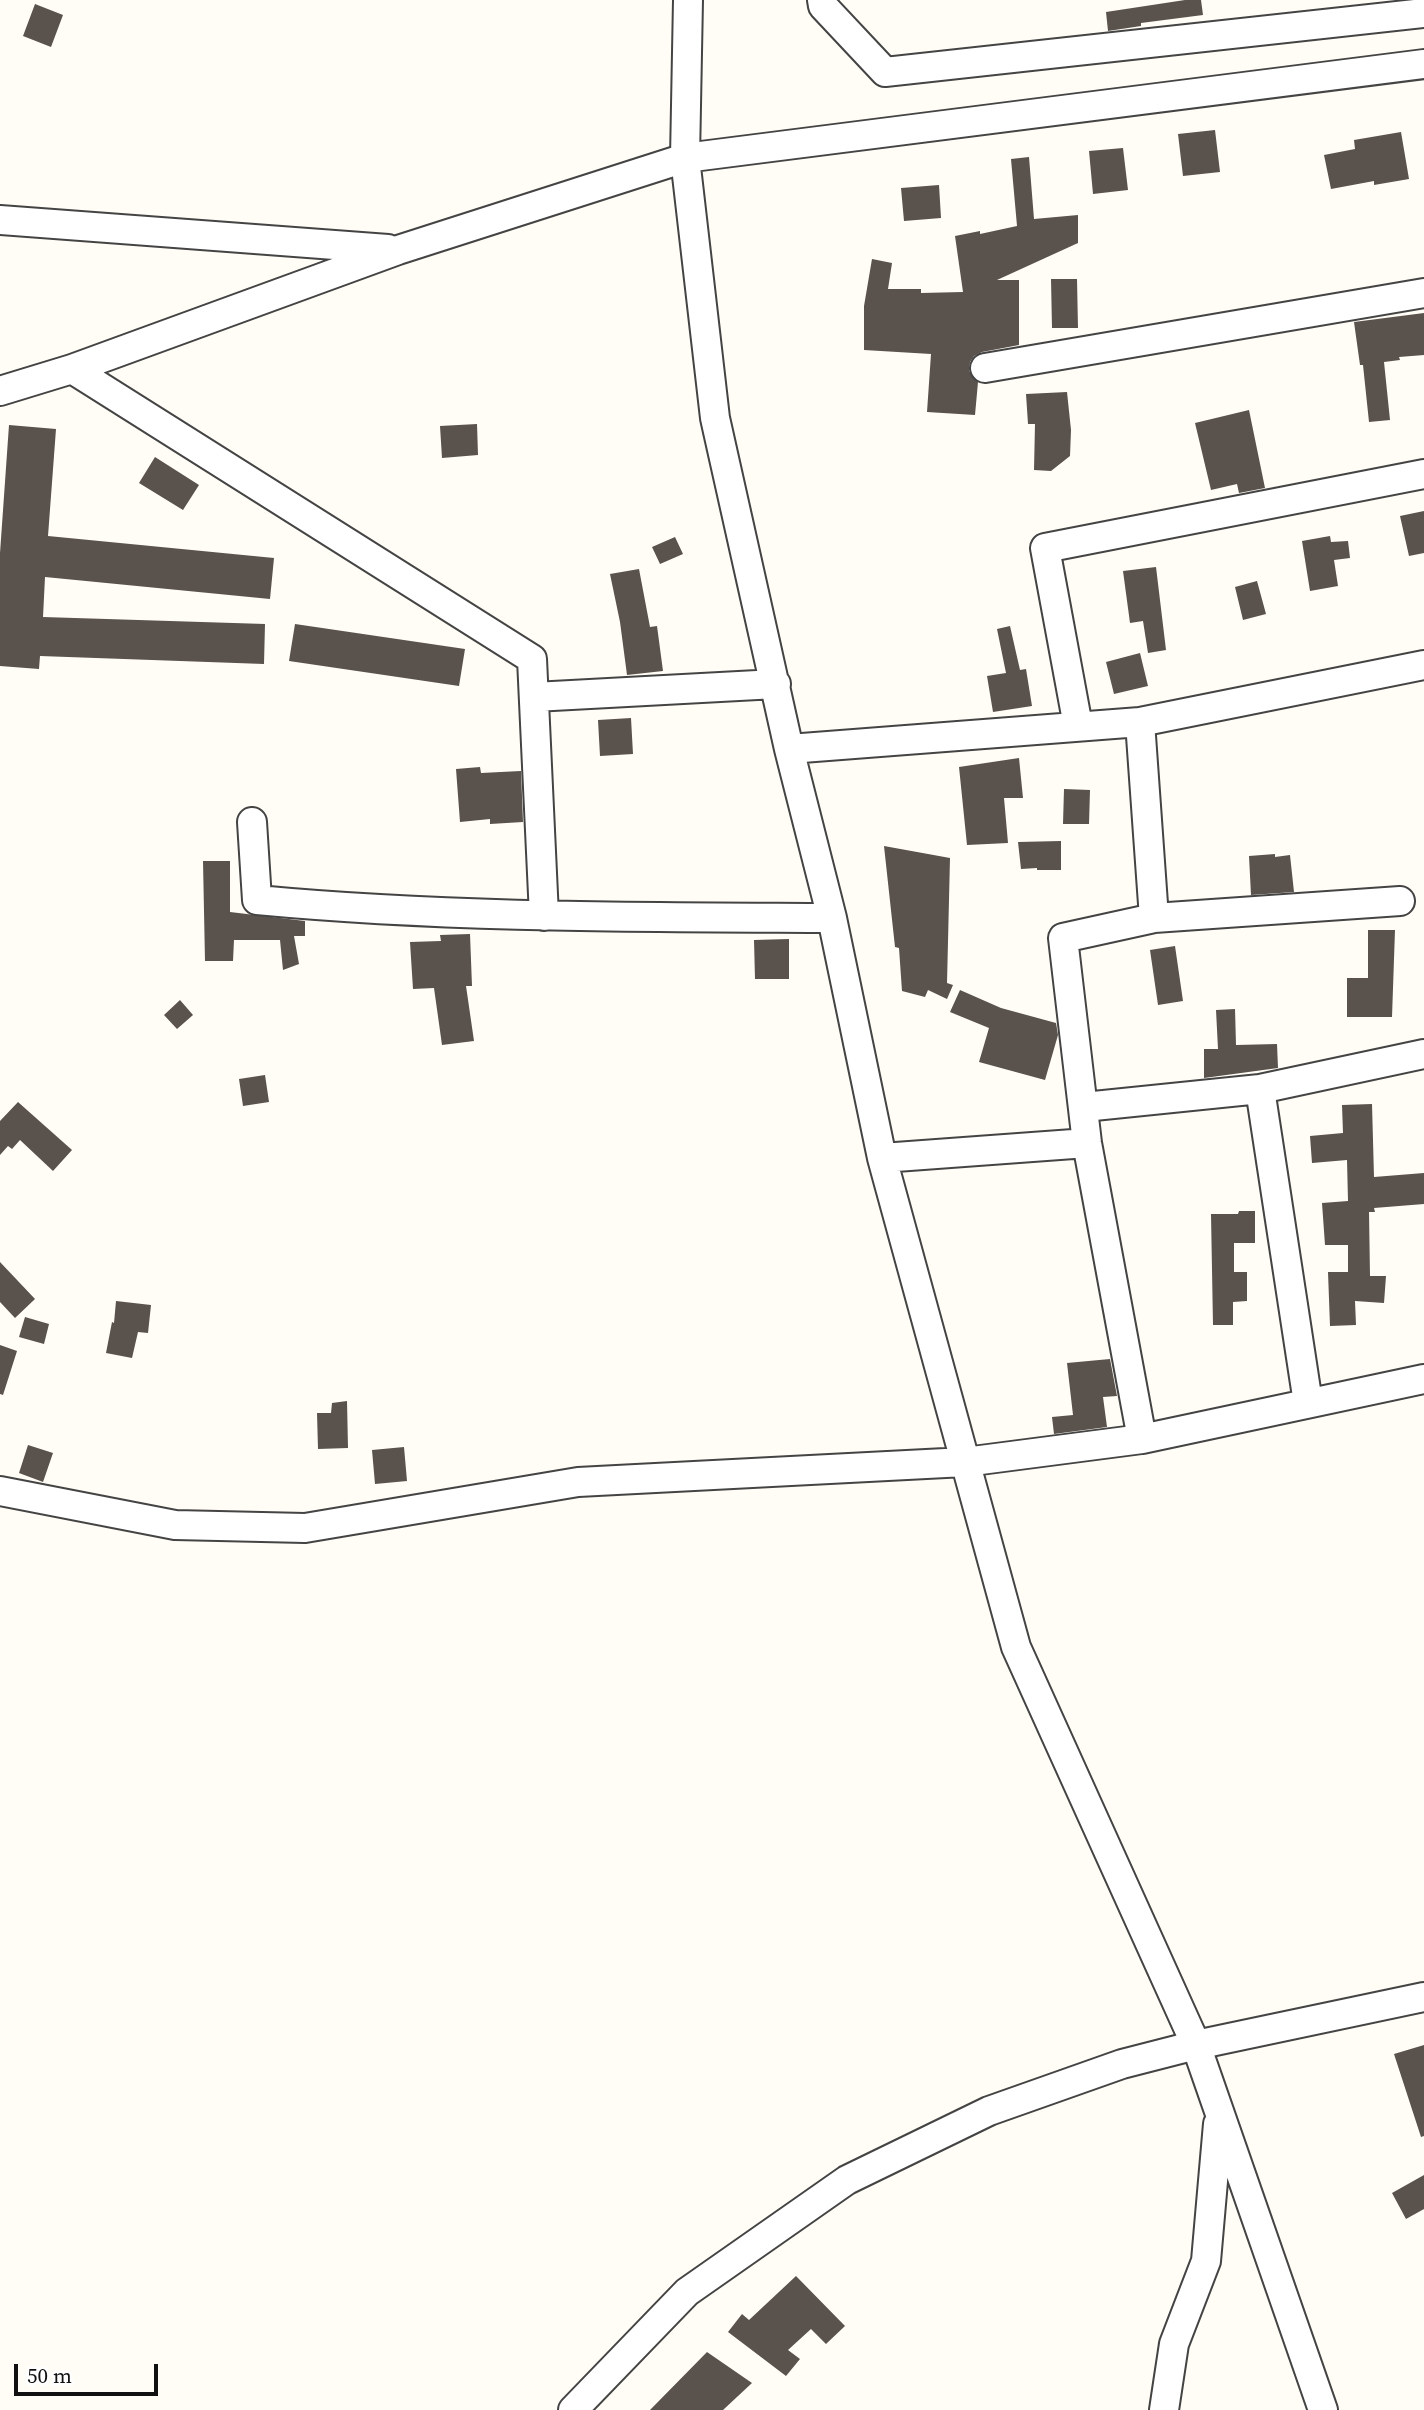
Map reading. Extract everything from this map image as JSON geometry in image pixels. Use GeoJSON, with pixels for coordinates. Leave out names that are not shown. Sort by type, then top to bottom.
{"type":"FeatureCollection","features":[{"type":"Feature","properties":{"kind":"street"},"geometry":{"type":"LineString","coordinates":[[688,0],[685,158],[715,418],[789,749],[832,918],[882,1158],[1016,1647],[1196,2045],[1323,2410]]}},
{"type":"Feature","properties":{"kind":"street"},"geometry":{"type":"LineString","coordinates":[[822,0],[823,6],[886,72],[1424,13]]}},
{"type":"Feature","properties":{"kind":"street"},"geometry":{"type":"LineString","coordinates":[[0,391],[72,369],[398,250],[685,158],[1424,64]]}},
{"type":"Feature","properties":{"kind":"street"},"geometry":{"type":"LineString","coordinates":[[0,220],[398,250]]}},
{"type":"Feature","properties":{"kind":"street"},"geometry":{"type":"LineString","coordinates":[[985,368],[1424,293]]}},
{"type":"Feature","properties":{"kind":"street"},"geometry":{"type":"LineString","coordinates":[[72,369],[532,659],[544,916]]}},
{"type":"Feature","properties":{"kind":"street"},"geometry":{"type":"LineString","coordinates":[[1078,726],[1045,548],[1424,474]]}},
{"type":"Feature","properties":{"kind":"street"},"geometry":{"type":"LineString","coordinates":[[789,749],[1140,722],[1424,665]]}},
{"type":"Feature","properties":{"kind":"street"},"geometry":{"type":"LineString","coordinates":[[534,697],[776,684]]}},
{"type":"Feature","properties":{"kind":"street"},"geometry":{"type":"LineString","coordinates":[[1140,722],[1154,918]]}},
{"type":"Feature","properties":{"kind":"street"},"geometry":{"type":"LineString","coordinates":[[252,822],[257,900],[318,906],[544,916],[832,918]]}},
{"type":"Feature","properties":{"kind":"street"},"geometry":{"type":"LineString","coordinates":[[1142,1439],[1087,1143],[1063,938],[1154,918],[1399,901]]}},
{"type":"Feature","properties":{"kind":"street"},"geometry":{"type":"LineString","coordinates":[[1084,1107],[1260,1090],[1424,1054]]}},
{"type":"Feature","properties":{"kind":"street"},"geometry":{"type":"LineString","coordinates":[[1260,1090],[1308,1403]]}},
{"type":"Feature","properties":{"kind":"street"},"geometry":{"type":"LineString","coordinates":[[882,1158],[1087,1143]]}},
{"type":"Feature","properties":{"kind":"street"},"geometry":{"type":"LineString","coordinates":[[0,1491],[175,1525],[304,1528],[578,1482],[965,1462],[1142,1439],[1424,1379]]}},
{"type":"Feature","properties":{"kind":"street"},"geometry":{"type":"LineString","coordinates":[[573,2410],[687,2292],[847,2179],[989,2111],[1122,2064],[1196,2045],[1424,1997]]}},
{"type":"Feature","properties":{"kind":"street"},"geometry":{"type":"LineString","coordinates":[[1164,2410],[1174,2344],[1206,2261],[1219,2115]]}},
{"type":"Feature","properties":{"kind":"building"},"geometry":{"type":"Polygon","coordinates":[[[1201,0],[1203,15],[1141,23],[1141,26],[1108,31],[1106,12],[1201,0]]]}},
{"type":"Feature","properties":{"kind":"building"},"geometry":{"type":"Polygon","coordinates":[[[35,4],[63,15],[51,47],[23,36],[35,4]]]}},
{"type":"Feature","properties":{"kind":"building"},"geometry":{"type":"Polygon","coordinates":[[[1215,130],[1220,172],[1183,176],[1178,134],[1215,130]]]}},
{"type":"Feature","properties":{"kind":"building"},"geometry":{"type":"Polygon","coordinates":[[[1401,132],[1409,179],[1374,185],[1374,181],[1331,189],[1324,155],[1355,149],[1354,140],[1401,132]]]}},
{"type":"Feature","properties":{"kind":"building"},"geometry":{"type":"Polygon","coordinates":[[[1123,148],[1128,190],[1093,194],[1089,151],[1123,148]]]}},
{"type":"Feature","properties":{"kind":"building"},"geometry":{"type":"Polygon","coordinates":[[[1029,157],[1034,219],[1078,215],[1078,243],[997,280],[1019,280],[1019,345],[982,352],[970,362],[969,371],[978,382],[975,415],[927,412],[931,354],[864,350],[864,306],[872,259],[892,263],[888,289],[921,289],[921,293],[963,292],[955,236],[1017,226],[1011,159],[1029,157]]]}},
{"type":"Feature","properties":{"kind":"building"},"geometry":{"type":"Polygon","coordinates":[[[939,185],[941,218],[904,221],[901,188],[939,185]]]}},
{"type":"Feature","properties":{"kind":"building"},"geometry":{"type":"Polygon","coordinates":[[[1051,279],[1077,279],[1078,328],[1052,328],[1051,279]]]}},
{"type":"Feature","properties":{"kind":"building"},"geometry":{"type":"Polygon","coordinates":[[[1424,313],[1424,355],[1399,357],[1400,360],[1384,362],[1390,420],[1369,422],[1363,365],[1360,365],[1354,322],[1424,313]]]}},
{"type":"Feature","properties":{"kind":"building"},"geometry":{"type":"Polygon","coordinates":[[[1067,392],[1071,430],[1070,456],[1051,471],[1034,470],[1035,424],[1028,424],[1026,394],[1067,392]]]}},
{"type":"Feature","properties":{"kind":"building"},"geometry":{"type":"Polygon","coordinates":[[[1249,410],[1265,488],[1239,493],[1237,484],[1211,490],[1195,423],[1249,410]]]}},
{"type":"Feature","properties":{"kind":"building"},"geometry":{"type":"Polygon","coordinates":[[[477,424],[478,455],[442,458],[440,426],[477,424]]]}},
{"type":"Feature","properties":{"kind":"building"},"geometry":{"type":"Polygon","coordinates":[[[9,425],[56,429],[48,536],[274,558],[270,599],[45,577],[43,617],[265,624],[264,664],[40,656],[39,669],[0,666],[0,553],[9,425]]]}},
{"type":"Feature","properties":{"kind":"building"},"geometry":{"type":"Polygon","coordinates":[[[155,457],[199,485],[183,510],[139,483],[155,457]]]}},
{"type":"Feature","properties":{"kind":"building"},"geometry":{"type":"Polygon","coordinates":[[[1424,511],[1424,553],[1409,556],[1400,516],[1424,511]]]}},
{"type":"Feature","properties":{"kind":"building"},"geometry":{"type":"Polygon","coordinates":[[[1330,536],[1331,542],[1348,541],[1350,558],[1334,560],[1338,586],[1310,591],[1302,541],[1330,536]]]}},
{"type":"Feature","properties":{"kind":"building"},"geometry":{"type":"Polygon","coordinates":[[[675,537],[683,554],[660,564],[652,547],[675,537]]]}},
{"type":"Feature","properties":{"kind":"building"},"geometry":{"type":"Polygon","coordinates":[[[1156,567],[1166,650],[1148,653],[1143,621],[1130,623],[1123,571],[1156,567]]]}},
{"type":"Feature","properties":{"kind":"building"},"geometry":{"type":"Polygon","coordinates":[[[639,569],[650,627],[657,626],[663,671],[627,675],[610,574],[639,569]]]}},
{"type":"Feature","properties":{"kind":"building"},"geometry":{"type":"Polygon","coordinates":[[[1257,581],[1266,614],[1243,620],[1235,587],[1257,581]]]}},
{"type":"Feature","properties":{"kind":"building"},"geometry":{"type":"Polygon","coordinates":[[[295,624],[465,649],[459,686],[289,661],[295,624]]]}},
{"type":"Feature","properties":{"kind":"building"},"geometry":{"type":"Polygon","coordinates":[[[1010,626],[1020,670],[1026,669],[1032,706],[993,712],[987,676],[1006,673],[997,629],[1010,626]]]}},
{"type":"Feature","properties":{"kind":"building"},"geometry":{"type":"Polygon","coordinates":[[[1140,653],[1148,686],[1114,694],[1106,662],[1140,653]]]}},
{"type":"Feature","properties":{"kind":"building"},"geometry":{"type":"Polygon","coordinates":[[[631,718],[633,754],[600,756],[598,720],[631,718]]]}},
{"type":"Feature","properties":{"kind":"building"},"geometry":{"type":"Polygon","coordinates":[[[1019,758],[1023,798],[1004,798],[1008,843],[967,845],[959,767],[1019,758]]]}},
{"type":"Feature","properties":{"kind":"building"},"geometry":{"type":"Polygon","coordinates":[[[480,767],[481,773],[521,771],[523,822],[490,824],[490,819],[460,822],[456,769],[480,767]]]}},
{"type":"Feature","properties":{"kind":"building"},"geometry":{"type":"Polygon","coordinates":[[[1064,789],[1090,790],[1089,824],[1063,824],[1064,789]]]}},
{"type":"Feature","properties":{"kind":"building"},"geometry":{"type":"Polygon","coordinates":[[[1061,841],[1061,870],[1021,869],[1018,842],[1061,841]]]}},
{"type":"Feature","properties":{"kind":"building"},"geometry":{"type":"Polygon","coordinates":[[[884,846],[950,858],[947,983],[953,985],[947,999],[928,990],[925,997],[902,991],[899,948],[895,947],[884,846]]]}},
{"type":"Feature","properties":{"kind":"building"},"geometry":{"type":"Polygon","coordinates":[[[1275,854],[1275,857],[1290,855],[1294,892],[1251,895],[1249,856],[1275,854]]]}},
{"type":"Feature","properties":{"kind":"building"},"geometry":{"type":"Polygon","coordinates":[[[203,861],[230,861],[230,912],[305,921],[305,936],[294,936],[299,964],[283,970],[280,940],[234,940],[233,961],[205,961],[203,861]]]}},
{"type":"Feature","properties":{"kind":"building"},"geometry":{"type":"Polygon","coordinates":[[[1368,930],[1395,930],[1392,1017],[1347,1017],[1347,978],[1368,978],[1368,930]]]}},
{"type":"Feature","properties":{"kind":"building"},"geometry":{"type":"Polygon","coordinates":[[[470,934],[472,986],[466,986],[474,1041],[442,1045],[434,988],[413,989],[410,942],[441,941],[440,935],[470,934]]]}},
{"type":"Feature","properties":{"kind":"building"},"geometry":{"type":"Polygon","coordinates":[[[789,939],[789,979],[755,979],[754,940],[789,939]]]}},
{"type":"Feature","properties":{"kind":"building"},"geometry":{"type":"Polygon","coordinates":[[[1175,946],[1183,1001],[1158,1005],[1150,950],[1175,946]]]}},
{"type":"Feature","properties":{"kind":"building"},"geometry":{"type":"Polygon","coordinates":[[[960,990],[1001,1008],[1056,1023],[1058,1035],[1045,1080],[979,1062],[989,1028],[950,1012],[960,990]]]}},
{"type":"Feature","properties":{"kind":"building"},"geometry":{"type":"Polygon","coordinates":[[[180,1000],[193,1015],[177,1029],[164,1015],[180,1000]]]}},
{"type":"Feature","properties":{"kind":"building"},"geometry":{"type":"Polygon","coordinates":[[[1235,1009],[1236,1045],[1277,1044],[1278,1068],[1204,1078],[1204,1049],[1218,1049],[1216,1010],[1235,1009]]]}},
{"type":"Feature","properties":{"kind":"building"},"geometry":{"type":"Polygon","coordinates":[[[265,1075],[269,1102],[243,1106],[239,1079],[265,1075]]]}},
{"type":"Feature","properties":{"kind":"building"},"geometry":{"type":"Polygon","coordinates":[[[18,1102],[72,1150],[53,1171],[20,1140],[12,1149],[8,1146],[0,1155],[0,1121],[18,1102]]]}},
{"type":"Feature","properties":{"kind":"building"},"geometry":{"type":"Polygon","coordinates":[[[1372,1104],[1374,1177],[1424,1173],[1424,1204],[1374,1208],[1375,1212],[1369,1212],[1370,1276],[1386,1276],[1384,1303],[1355,1301],[1356,1325],[1330,1326],[1328,1272],[1348,1272],[1348,1245],[1325,1245],[1322,1203],[1348,1201],[1347,1160],[1312,1163],[1310,1136],[1343,1133],[1342,1105],[1372,1104]]]}},
{"type":"Feature","properties":{"kind":"building"},"geometry":{"type":"Polygon","coordinates":[[[1239,1211],[1255,1211],[1255,1243],[1234,1243],[1234,1272],[1247,1272],[1247,1301],[1233,1302],[1233,1325],[1213,1325],[1211,1214],[1238,1214],[1239,1211]]]}},
{"type":"Feature","properties":{"kind":"building"},"geometry":{"type":"Polygon","coordinates":[[[0,1262],[35,1299],[15,1318],[0,1302],[0,1262]]]}},
{"type":"Feature","properties":{"kind":"building"},"geometry":{"type":"Polygon","coordinates":[[[116,1301],[151,1305],[148,1333],[138,1332],[132,1358],[106,1353],[112,1322],[114,1323],[116,1301]]]}},
{"type":"Feature","properties":{"kind":"building"},"geometry":{"type":"Polygon","coordinates":[[[25,1317],[49,1324],[44,1344],[19,1337],[25,1317]]]}},
{"type":"Feature","properties":{"kind":"building"},"geometry":{"type":"Polygon","coordinates":[[[0,1345],[17,1351],[3,1395],[0,1394],[0,1345]]]}},
{"type":"Feature","properties":{"kind":"building"},"geometry":{"type":"Polygon","coordinates":[[[1110,1359],[1117,1396],[1103,1397],[1107,1427],[1054,1434],[1052,1417],[1073,1415],[1067,1363],[1110,1359]]]}},
{"type":"Feature","properties":{"kind":"building"},"geometry":{"type":"Polygon","coordinates":[[[347,1401],[348,1448],[318,1449],[317,1413],[331,1413],[332,1403],[347,1401]]]}},
{"type":"Feature","properties":{"kind":"building"},"geometry":{"type":"Polygon","coordinates":[[[28,1445],[53,1453],[43,1482],[19,1473],[28,1445]]]}},
{"type":"Feature","properties":{"kind":"building"},"geometry":{"type":"Polygon","coordinates":[[[404,1447],[407,1481],[375,1484],[372,1450],[404,1447]]]}},
{"type":"Feature","properties":{"kind":"building"},"geometry":{"type":"Polygon","coordinates":[[[1424,2045],[1424,2136],[1421,2137],[1394,2054],[1424,2045]]]}},
{"type":"Feature","properties":{"kind":"building"},"geometry":{"type":"Polygon","coordinates":[[[1424,2175],[1424,2209],[1406,2219],[1392,2193],[1424,2175]]]}},
{"type":"Feature","properties":{"kind":"building"},"geometry":{"type":"Polygon","coordinates":[[[796,2276],[845,2326],[826,2344],[811,2329],[788,2350],[800,2359],[786,2376],[728,2332],[742,2314],[749,2320],[796,2276]]]}},
{"type":"Feature","properties":{"kind":"building"},"geometry":{"type":"Polygon","coordinates":[[[707,2352],[752,2383],[723,2410],[650,2410],[707,2352]]]}}]}
